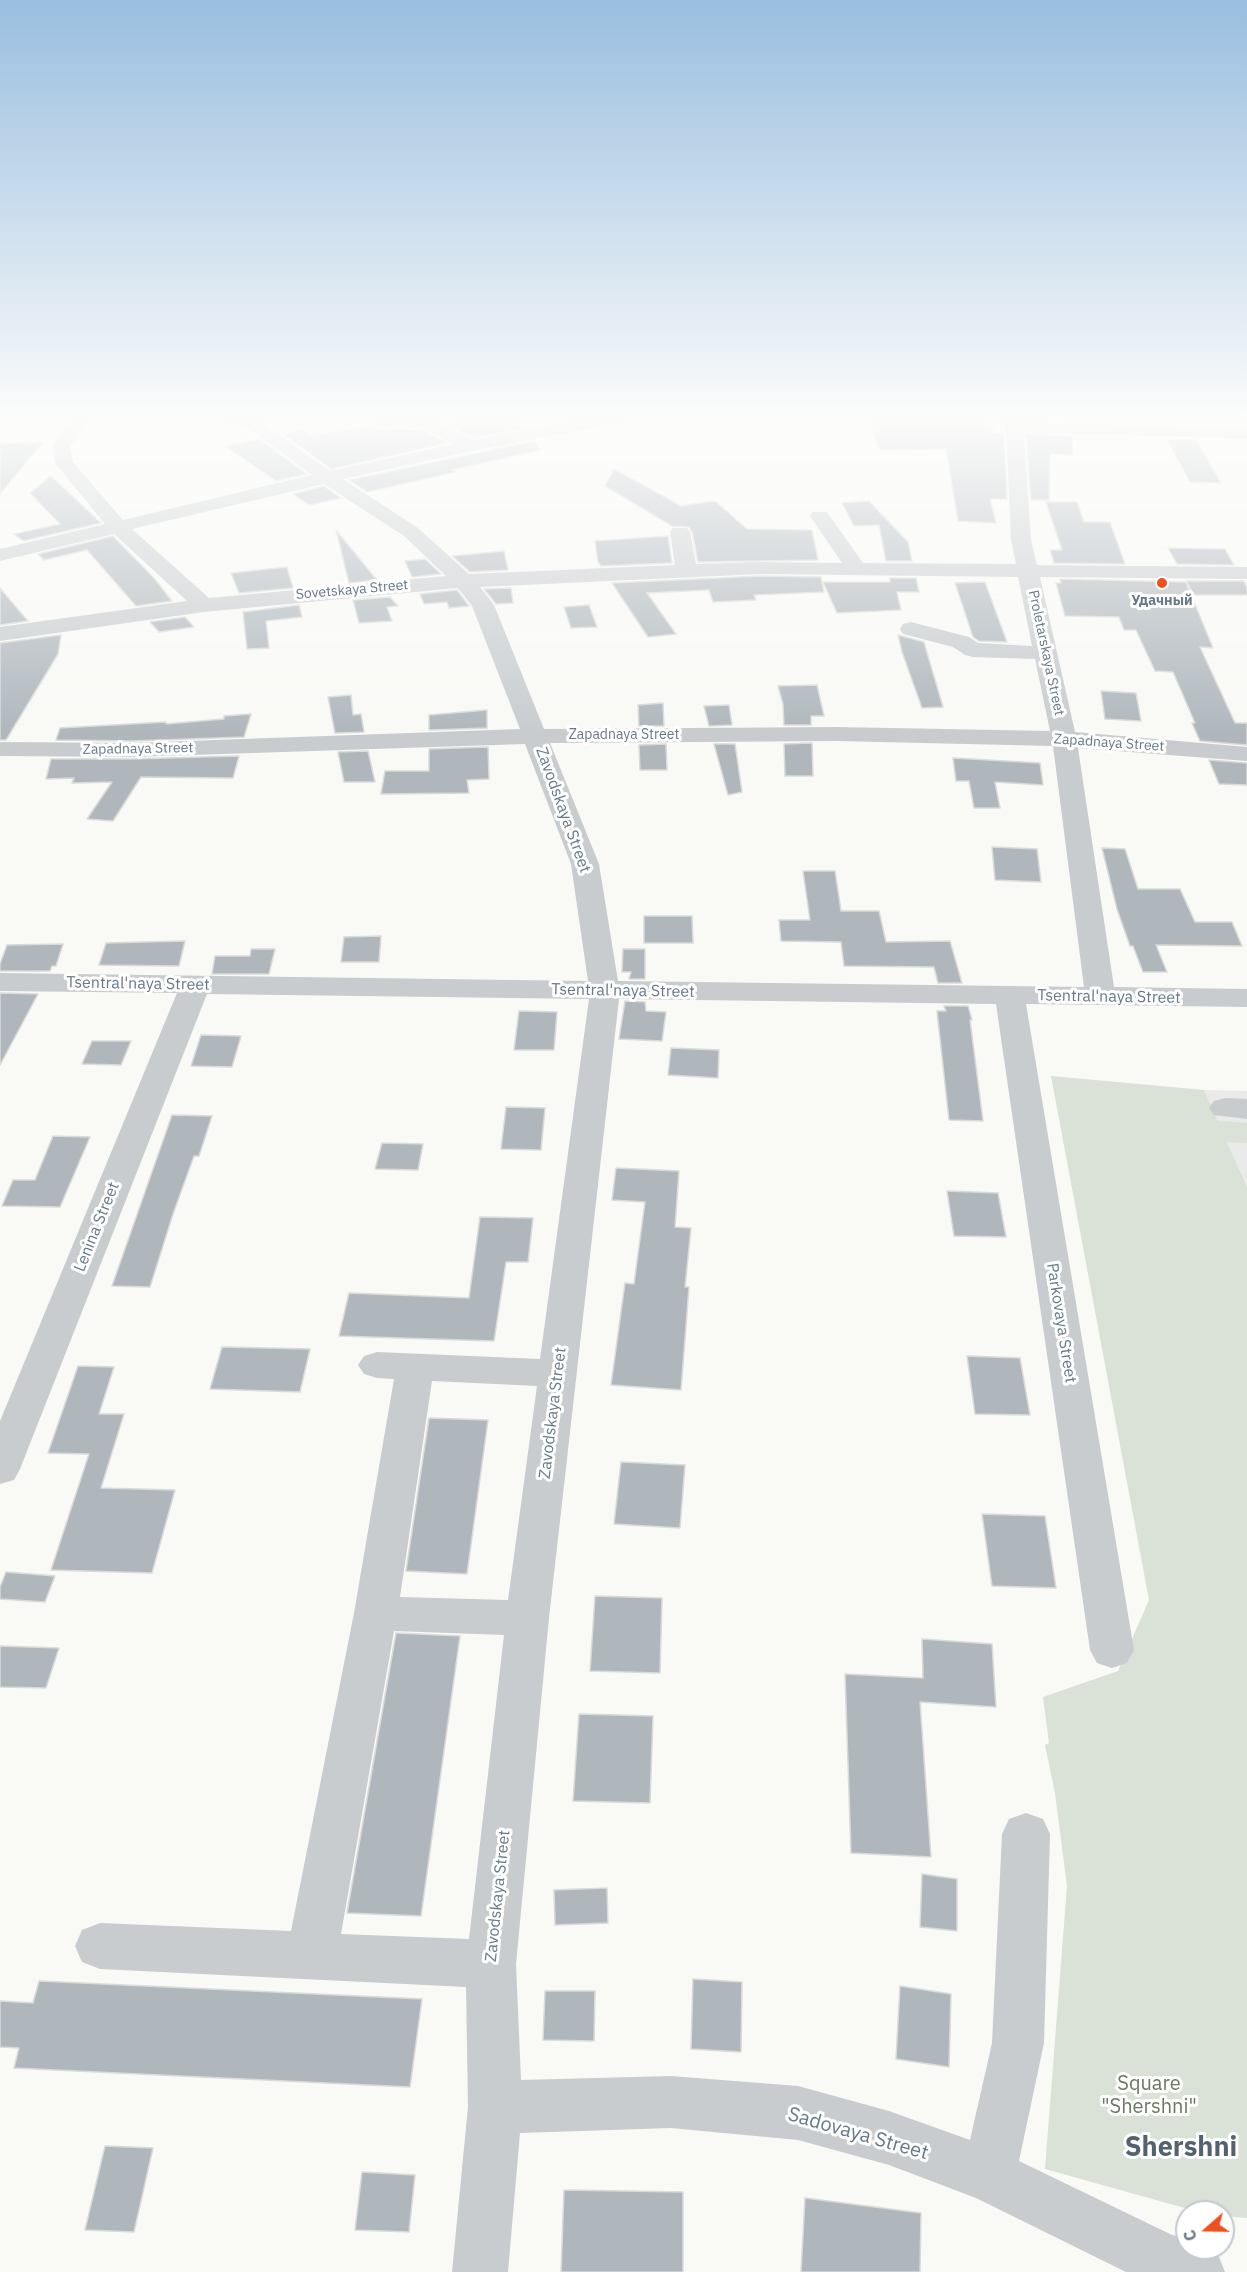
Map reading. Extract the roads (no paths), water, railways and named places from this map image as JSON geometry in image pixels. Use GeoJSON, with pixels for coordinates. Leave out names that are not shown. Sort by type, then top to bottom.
{"type":"FeatureCollection","features":[{"type":"Feature","properties":{"kind":"street"},"geometry":{"type":"LineString","coordinates":[[114,522],[204,605]]}},
{"type":"Feature","properties":{"kind":"street"},"geometry":{"type":"LineString","coordinates":[[0,555],[144,522]]}},
{"type":"Feature","properties":{"kind":"street","name":"Zavodskaya Street"},"geometry":{"type":"LineString","coordinates":[[396,522],[411,532],[464,581],[483,605],[585,864],[605,991],[527,1618],[491,1964],[495,2107],[480,2272]]}},
{"type":"Feature","properties":{"kind":"street"},"geometry":{"type":"LineString","coordinates":[[824,522],[857,569]]}},
{"type":"Feature","properties":{"kind":"street","name":"Proletarskaya Street"},"geometry":{"type":"LineString","coordinates":[[1020,522],[1021,540],[1064,739],[1100,997]]}},
{"type":"Feature","properties":{"kind":"street"},"geometry":{"type":"LineString","coordinates":[[680,532],[686,572]]}},
{"type":"Feature","properties":{"kind":"street","name":"Sovetskaya Street"},"geometry":{"type":"LineString","coordinates":[[0,634],[204,605],[274,590],[760,568],[1247,573]]}},
{"type":"Feature","properties":{"kind":"street"},"geometry":{"type":"LineString","coordinates":[[911,629],[961,642],[973,650],[1046,653]]}},
{"type":"Feature","properties":{"kind":"street","name":"Zapadnaya Street"},"geometry":{"type":"LineString","coordinates":[[0,749],[132,750],[536,736],[837,734],[948,727],[1247,754]]}},
{"type":"Feature","properties":{"kind":"street","name":"Tsentral'naya Street"},"geometry":{"type":"LineString","coordinates":[[0,982],[1247,998]]}},
{"type":"Feature","properties":{"kind":"street","name":"Lenina Street"},"geometry":{"type":"LineString","coordinates":[[0,1469],[195,985]]}},
{"type":"Feature","properties":{"kind":"street","name":"Parkovaya Street"},"geometry":{"type":"LineString","coordinates":[[1010,996],[1112,1650]]}},
{"type":"Feature","properties":{"kind":"street"},"geometry":{"type":"LineString","coordinates":[[312,1954],[376,1613],[396,1366],[558,1373]]}},
{"type":"Feature","properties":{"kind":"street"},"geometry":{"type":"LineString","coordinates":[[376,1613],[527,1618]]}},
{"type":"Feature","properties":{"kind":"street"},"geometry":{"type":"LineString","coordinates":[[989,2175],[1018,2043],[1026,1833]]}},
{"type":"Feature","properties":{"kind":"street"},"geometry":{"type":"LineString","coordinates":[[100,1946],[491,1964]]}},
{"type":"Feature","properties":{"kind":"street","name":"Sadovaya Street"},"geometry":{"type":"LineString","coordinates":[[495,2107],[671,2102],[798,2114],[889,2138],[989,2175],[1160,2259],[1197,2272]]}},
{"type":"Feature","properties":{"kind":"place","name":"Удачный"},"geometry":{"type":"Point","coordinates":[1162,583]}},
{"type":"Feature","properties":{"kind":"district","name":"Shershni"},"geometry":{"type":"Point","coordinates":[1181,2148]}},
{"type":"Feature","properties":{"kind":"park label","name":"Square \"Shershni\""},"geometry":{"type":"Point","coordinates":[1149,2096]}}]}
